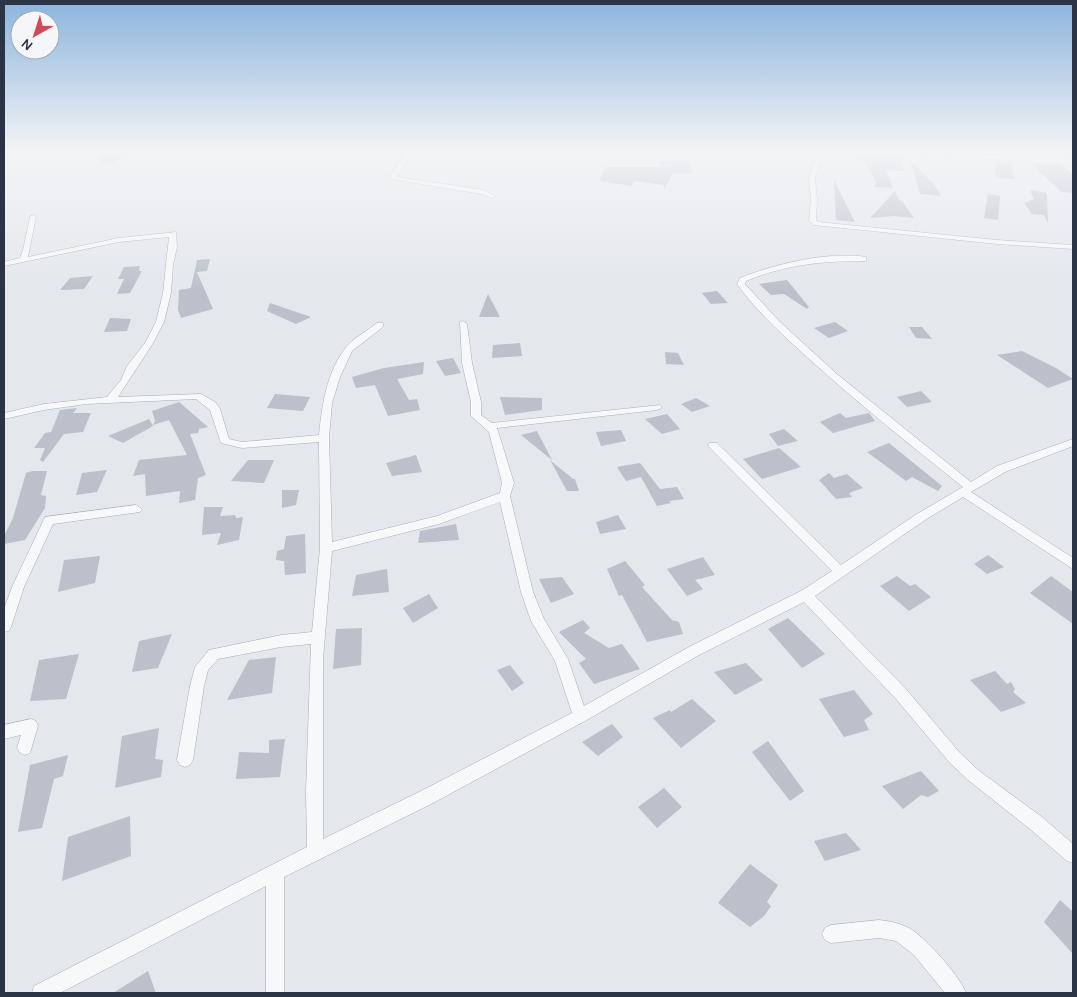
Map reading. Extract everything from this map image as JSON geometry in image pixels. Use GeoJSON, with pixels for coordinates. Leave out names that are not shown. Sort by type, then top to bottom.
{"type":"FeatureCollection","features":[{"type":"Feature","properties":{"kind":"street"},"geometry":{"type":"LineString","coordinates":[[814,199],[812,220],[816,224],[997,242],[1073,247]]}},
{"type":"Feature","properties":{"kind":"street"},"geometry":{"type":"LineString","coordinates":[[23,260],[27,250],[33,217]]}},
{"type":"Feature","properties":{"kind":"street"},"geometry":{"type":"LineString","coordinates":[[4,264],[119,240],[173,234],[167,293],[160,322],[149,343],[132,366],[125,381],[110,400]]}},
{"type":"Feature","properties":{"kind":"street"},"geometry":{"type":"LineString","coordinates":[[863,259],[810,260],[794,263],[751,276],[742,280],[741,284],[752,299],[853,394],[967,489],[1073,564]]}},
{"type":"Feature","properties":{"kind":"street"},"geometry":{"type":"LineString","coordinates":[[326,548],[439,520],[504,496],[508,483],[494,432],[490,426],[476,416],[476,402],[467,363],[463,324]]}},
{"type":"Feature","properties":{"kind":"street"},"geometry":{"type":"LineString","coordinates":[[315,852],[316,659],[326,548],[324,438],[327,403],[335,377],[348,350],[380,326]]}},
{"type":"Feature","properties":{"kind":"street"},"geometry":{"type":"LineString","coordinates":[[4,416],[44,407],[110,400],[198,396],[210,401],[214,407],[225,441],[242,445],[324,438]]}},
{"type":"Feature","properties":{"kind":"street"},"geometry":{"type":"LineString","coordinates":[[490,426],[657,407]]}},
{"type":"Feature","properties":{"kind":"street"},"geometry":{"type":"LineString","coordinates":[[42,993],[315,852],[427,797],[580,716],[694,651],[806,595],[921,517],[1000,469],[1073,442]]}},
{"type":"Feature","properties":{"kind":"street"},"geometry":{"type":"LineString","coordinates":[[713,445],[841,572]]}},
{"type":"Feature","properties":{"kind":"street"},"geometry":{"type":"LineString","coordinates":[[504,496],[527,592],[538,622],[561,660],[580,716]]}},
{"type":"Feature","properties":{"kind":"street"},"geometry":{"type":"LineString","coordinates":[[4,627],[18,587],[49,520],[136,509]]}},
{"type":"Feature","properties":{"kind":"street"},"geometry":{"type":"LineString","coordinates":[[806,595],[901,694],[955,758],[973,775],[1036,822],[1073,855]]}},
{"type":"Feature","properties":{"kind":"street"},"geometry":{"type":"LineString","coordinates":[[185,760],[196,686],[202,667],[214,654],[281,641],[319,638]]}},
{"type":"Feature","properties":{"kind":"street"},"geometry":{"type":"LineString","coordinates":[[4,732],[32,726],[25,748]]}},
{"type":"Feature","properties":{"kind":"street"},"geometry":{"type":"LineString","coordinates":[[275,874],[275,993]]}},
{"type":"Feature","properties":{"kind":"street"},"geometry":{"type":"LineString","coordinates":[[831,934],[874,930],[894,931],[910,939],[957,993]]}},
{"type":"Feature","properties":{"kind":"building"},"geometry":{"type":"Polygon","coordinates":[[[835,199],[843,199],[855,222],[836,220],[835,199]]]}},
{"type":"Feature","properties":{"kind":"building"},"geometry":{"type":"Polygon","coordinates":[[[888,199],[898,199],[914,218],[894,216],[870,218],[888,199]]]}},
{"type":"Feature","properties":{"kind":"building"},"geometry":{"type":"Polygon","coordinates":[[[987,199],[1000,199],[998,220],[984,218],[987,199]]]}},
{"type":"Feature","properties":{"kind":"building"},"geometry":{"type":"Polygon","coordinates":[[[1034,199],[1047,199],[1048,223],[1044,215],[1032,214],[1024,203],[1034,199]]]}},
{"type":"Feature","properties":{"kind":"building"},"geometry":{"type":"Polygon","coordinates":[[[210,259],[207,271],[197,272],[213,309],[181,318],[178,310],[179,290],[191,288],[197,260],[210,259]]]}},
{"type":"Feature","properties":{"kind":"building"},"geometry":{"type":"Polygon","coordinates":[[[140,266],[139,271],[142,271],[130,293],[117,294],[124,279],[118,279],[124,267],[140,266]]]}},
{"type":"Feature","properties":{"kind":"building"},"geometry":{"type":"Polygon","coordinates":[[[93,276],[84,289],[60,290],[70,278],[93,276]]]}},
{"type":"Feature","properties":{"kind":"building"},"geometry":{"type":"Polygon","coordinates":[[[787,280],[809,307],[807,309],[784,294],[771,295],[759,284],[787,280]]]}},
{"type":"Feature","properties":{"kind":"building"},"geometry":{"type":"Polygon","coordinates":[[[717,291],[728,303],[711,304],[702,293],[717,291]]]}},
{"type":"Feature","properties":{"kind":"building"},"geometry":{"type":"Polygon","coordinates":[[[488,294],[500,317],[479,317],[488,294]]]}},
{"type":"Feature","properties":{"kind":"building"},"geometry":{"type":"Polygon","coordinates":[[[270,303],[311,317],[296,324],[267,311],[270,303]]]}},
{"type":"Feature","properties":{"kind":"building"},"geometry":{"type":"Polygon","coordinates":[[[110,318],[131,319],[127,331],[104,332],[110,318]]]}},
{"type":"Feature","properties":{"kind":"building"},"geometry":{"type":"Polygon","coordinates":[[[835,322],[848,331],[829,338],[814,328],[835,322]]]}},
{"type":"Feature","properties":{"kind":"building"},"geometry":{"type":"Polygon","coordinates":[[[909,327],[922,327],[932,339],[916,338],[909,327]]]}},
{"type":"Feature","properties":{"kind":"building"},"geometry":{"type":"Polygon","coordinates":[[[520,343],[522,356],[492,358],[493,345],[520,343]]]}},
{"type":"Feature","properties":{"kind":"building"},"geometry":{"type":"Polygon","coordinates":[[[1022,351],[1073,379],[1048,388],[997,355],[1022,351]]]}},
{"type":"Feature","properties":{"kind":"building"},"geometry":{"type":"Polygon","coordinates":[[[665,352],[678,353],[684,365],[666,364],[665,352]]]}},
{"type":"Feature","properties":{"kind":"building"},"geometry":{"type":"Polygon","coordinates":[[[453,358],[461,373],[445,376],[436,361],[453,358]]]}},
{"type":"Feature","properties":{"kind":"building"},"geometry":{"type":"Polygon","coordinates":[[[424,362],[423,374],[397,379],[409,400],[417,399],[420,410],[388,416],[375,385],[356,388],[352,377],[384,368],[424,362]]]}},
{"type":"Feature","properties":{"kind":"building"},"geometry":{"type":"Polygon","coordinates":[[[921,391],[932,402],[907,407],[897,397],[921,391]]]}},
{"type":"Feature","properties":{"kind":"building"},"geometry":{"type":"Polygon","coordinates":[[[275,394],[310,397],[303,411],[267,408],[275,394]]]}},
{"type":"Feature","properties":{"kind":"building"},"geometry":{"type":"Polygon","coordinates":[[[500,397],[542,398],[542,410],[505,415],[500,397]]]}},
{"type":"Feature","properties":{"kind":"building"},"geometry":{"type":"Polygon","coordinates":[[[696,398],[710,406],[692,412],[681,404],[696,398]]]}},
{"type":"Feature","properties":{"kind":"building"},"geometry":{"type":"Polygon","coordinates":[[[179,402],[208,427],[199,429],[198,433],[190,434],[206,475],[198,478],[195,500],[179,503],[180,491],[146,496],[145,474],[133,476],[139,460],[187,455],[169,420],[153,425],[155,421],[152,411],[179,402]]]}},
{"type":"Feature","properties":{"kind":"building"},"geometry":{"type":"Polygon","coordinates":[[[77,408],[73,413],[91,413],[83,432],[64,434],[43,462],[40,460],[45,448],[34,448],[45,433],[51,432],[60,410],[77,408]]]}},
{"type":"Feature","properties":{"kind":"building"},"geometry":{"type":"Polygon","coordinates":[[[840,413],[846,418],[869,413],[875,421],[833,433],[820,422],[840,413]]]}},
{"type":"Feature","properties":{"kind":"building"},"geometry":{"type":"Polygon","coordinates":[[[667,414],[680,429],[662,434],[645,419],[667,414]]]}},
{"type":"Feature","properties":{"kind":"building"},"geometry":{"type":"Polygon","coordinates":[[[149,419],[153,426],[123,443],[108,436],[149,419]]]}},
{"type":"Feature","properties":{"kind":"building"},"geometry":{"type":"Polygon","coordinates":[[[784,429],[798,441],[778,446],[769,434],[784,429]]]}},
{"type":"Feature","properties":{"kind":"building"},"geometry":{"type":"Polygon","coordinates":[[[621,430],[626,441],[601,446],[596,432],[621,430]]]}},
{"type":"Feature","properties":{"kind":"building"},"geometry":{"type":"Polygon","coordinates":[[[537,431],[552,460],[521,435],[537,431]]]}},
{"type":"Feature","properties":{"kind":"building"},"geometry":{"type":"Polygon","coordinates":[[[889,443],[942,486],[938,491],[912,477],[906,481],[867,452],[889,443]]]}},
{"type":"Feature","properties":{"kind":"building"},"geometry":{"type":"Polygon","coordinates":[[[779,448],[801,467],[762,479],[743,459],[779,448]]]}},
{"type":"Feature","properties":{"kind":"building"},"geometry":{"type":"Polygon","coordinates":[[[416,455],[422,472],[392,476],[386,463],[416,455]]]}},
{"type":"Feature","properties":{"kind":"building"},"geometry":{"type":"Polygon","coordinates":[[[248,460],[274,460],[264,483],[231,481],[248,460]]]}},
{"type":"Feature","properties":{"kind":"building"},"geometry":{"type":"Polygon","coordinates":[[[550,460],[575,479],[579,491],[567,491],[550,460]]]}},
{"type":"Feature","properties":{"kind":"building"},"geometry":{"type":"Polygon","coordinates":[[[640,463],[660,489],[677,487],[684,499],[669,501],[671,503],[657,506],[641,477],[626,481],[617,467],[640,463]]]}},
{"type":"Feature","properties":{"kind":"building"},"geometry":{"type":"Polygon","coordinates":[[[107,470],[97,492],[76,495],[82,473],[107,470]]]}},
{"type":"Feature","properties":{"kind":"building"},"geometry":{"type":"Polygon","coordinates":[[[47,471],[41,495],[46,496],[45,508],[25,540],[4,544],[4,536],[13,518],[26,473],[47,471]]]}},
{"type":"Feature","properties":{"kind":"building"},"geometry":{"type":"Polygon","coordinates":[[[829,473],[834,478],[847,474],[863,488],[849,493],[852,497],[836,499],[819,480],[829,473]]]}},
{"type":"Feature","properties":{"kind":"building"},"geometry":{"type":"Polygon","coordinates":[[[282,490],[299,490],[296,505],[282,508],[282,490]]]}},
{"type":"Feature","properties":{"kind":"building"},"geometry":{"type":"Polygon","coordinates":[[[204,507],[223,507],[220,516],[235,515],[236,518],[243,517],[239,540],[217,545],[221,533],[202,535],[204,507]]]}},
{"type":"Feature","properties":{"kind":"building"},"geometry":{"type":"Polygon","coordinates":[[[618,515],[626,529],[600,534],[596,522],[618,515]]]}},
{"type":"Feature","properties":{"kind":"building"},"geometry":{"type":"Polygon","coordinates":[[[456,524],[459,540],[418,543],[420,531],[456,524]]]}},
{"type":"Feature","properties":{"kind":"building"},"geometry":{"type":"Polygon","coordinates":[[[305,534],[306,573],[285,575],[284,561],[276,560],[277,551],[284,549],[286,536],[305,534]]]}},
{"type":"Feature","properties":{"kind":"building"},"geometry":{"type":"Polygon","coordinates":[[[988,555],[1004,567],[987,574],[974,564],[988,555]]]}},
{"type":"Feature","properties":{"kind":"building"},"geometry":{"type":"Polygon","coordinates":[[[100,556],[95,583],[58,592],[64,560],[100,556]]]}},
{"type":"Feature","properties":{"kind":"building"},"geometry":{"type":"Polygon","coordinates":[[[703,557],[715,575],[695,580],[703,589],[687,596],[667,569],[703,557]]]}},
{"type":"Feature","properties":{"kind":"building"},"geometry":{"type":"Polygon","coordinates":[[[625,561],[645,585],[642,587],[672,620],[679,622],[683,634],[647,642],[622,595],[619,596],[607,569],[625,561]]]}},
{"type":"Feature","properties":{"kind":"building"},"geometry":{"type":"Polygon","coordinates":[[[387,569],[389,592],[352,596],[356,575],[387,569]]]}},
{"type":"Feature","properties":{"kind":"building"},"geometry":{"type":"Polygon","coordinates":[[[897,576],[910,586],[915,584],[931,597],[909,611],[880,586],[897,576]]]}},
{"type":"Feature","properties":{"kind":"building"},"geometry":{"type":"Polygon","coordinates":[[[1051,576],[1073,592],[1073,624],[1030,593],[1051,576]]]}},
{"type":"Feature","properties":{"kind":"building"},"geometry":{"type":"Polygon","coordinates":[[[562,577],[574,594],[551,603],[539,579],[562,577]]]}},
{"type":"Feature","properties":{"kind":"building"},"geometry":{"type":"Polygon","coordinates":[[[429,594],[438,608],[413,623],[403,608],[429,594]]]}},
{"type":"Feature","properties":{"kind":"building"},"geometry":{"type":"Polygon","coordinates":[[[788,618],[825,654],[802,668],[768,629],[788,618]]]}},
{"type":"Feature","properties":{"kind":"building"},"geometry":{"type":"Polygon","coordinates":[[[583,620],[590,628],[584,633],[609,648],[622,644],[640,669],[594,684],[579,663],[586,659],[559,632],[583,620]]]}},
{"type":"Feature","properties":{"kind":"building"},"geometry":{"type":"Polygon","coordinates":[[[362,628],[361,665],[333,669],[336,629],[362,628]]]}},
{"type":"Feature","properties":{"kind":"building"},"geometry":{"type":"Polygon","coordinates":[[[172,634],[158,668],[132,672],[139,641],[172,634]]]}},
{"type":"Feature","properties":{"kind":"building"},"geometry":{"type":"Polygon","coordinates":[[[79,654],[66,699],[30,701],[39,660],[79,654]]]}},
{"type":"Feature","properties":{"kind":"building"},"geometry":{"type":"Polygon","coordinates":[[[276,657],[272,693],[227,700],[249,660],[276,657]]]}},
{"type":"Feature","properties":{"kind":"building"},"geometry":{"type":"Polygon","coordinates":[[[746,663],[763,680],[735,695],[714,672],[746,663]]]}},
{"type":"Feature","properties":{"kind":"building"},"geometry":{"type":"Polygon","coordinates":[[[510,665],[524,683],[512,691],[497,670],[510,665]]]}},
{"type":"Feature","properties":{"kind":"building"},"geometry":{"type":"Polygon","coordinates":[[[995,671],[1007,684],[1011,682],[1015,689],[1013,692],[1026,703],[1001,712],[970,680],[995,671]]]}},
{"type":"Feature","properties":{"kind":"building"},"geometry":{"type":"Polygon","coordinates":[[[854,690],[873,714],[864,720],[869,730],[844,737],[819,699],[854,690]]]}},
{"type":"Feature","properties":{"kind":"building"},"geometry":{"type":"Polygon","coordinates":[[[692,699],[716,721],[681,748],[653,718],[670,710],[671,712],[692,699]]]}},
{"type":"Feature","properties":{"kind":"building"},"geometry":{"type":"Polygon","coordinates":[[[612,724],[623,737],[598,756],[582,742],[612,724]]]}},
{"type":"Feature","properties":{"kind":"building"},"geometry":{"type":"Polygon","coordinates":[[[159,728],[155,759],[163,760],[161,777],[115,788],[122,736],[159,728]]]}},
{"type":"Feature","properties":{"kind":"building"},"geometry":{"type":"Polygon","coordinates":[[[285,739],[280,777],[236,779],[239,752],[269,753],[269,740],[285,739]]]}},
{"type":"Feature","properties":{"kind":"building"},"geometry":{"type":"Polygon","coordinates":[[[768,741],[804,791],[790,801],[752,752],[768,741]]]}},
{"type":"Feature","properties":{"kind":"building"},"geometry":{"type":"Polygon","coordinates":[[[68,755],[63,776],[54,779],[42,828],[18,832],[30,765],[68,755]]]}},
{"type":"Feature","properties":{"kind":"building"},"geometry":{"type":"Polygon","coordinates":[[[921,771],[939,791],[928,797],[921,795],[903,809],[882,786],[921,771]]]}},
{"type":"Feature","properties":{"kind":"building"},"geometry":{"type":"Polygon","coordinates":[[[664,788],[682,807],[657,828],[638,807],[664,788]]]}},
{"type":"Feature","properties":{"kind":"building"},"geometry":{"type":"Polygon","coordinates":[[[130,816],[131,856],[62,881],[68,837],[130,816]]]}},
{"type":"Feature","properties":{"kind":"building"},"geometry":{"type":"Polygon","coordinates":[[[846,833],[861,850],[825,861],[814,841],[846,833]]]}},
{"type":"Feature","properties":{"kind":"building"},"geometry":{"type":"Polygon","coordinates":[[[750,864],[778,885],[767,902],[771,906],[764,916],[750,927],[718,903],[750,864]]]}},
{"type":"Feature","properties":{"kind":"building"},"geometry":{"type":"Polygon","coordinates":[[[1060,900],[1073,912],[1073,954],[1044,922],[1060,900]]]}},
{"type":"Feature","properties":{"kind":"building"},"geometry":{"type":"Polygon","coordinates":[[[148,971],[156,993],[113,993],[148,971]]]}}]}
